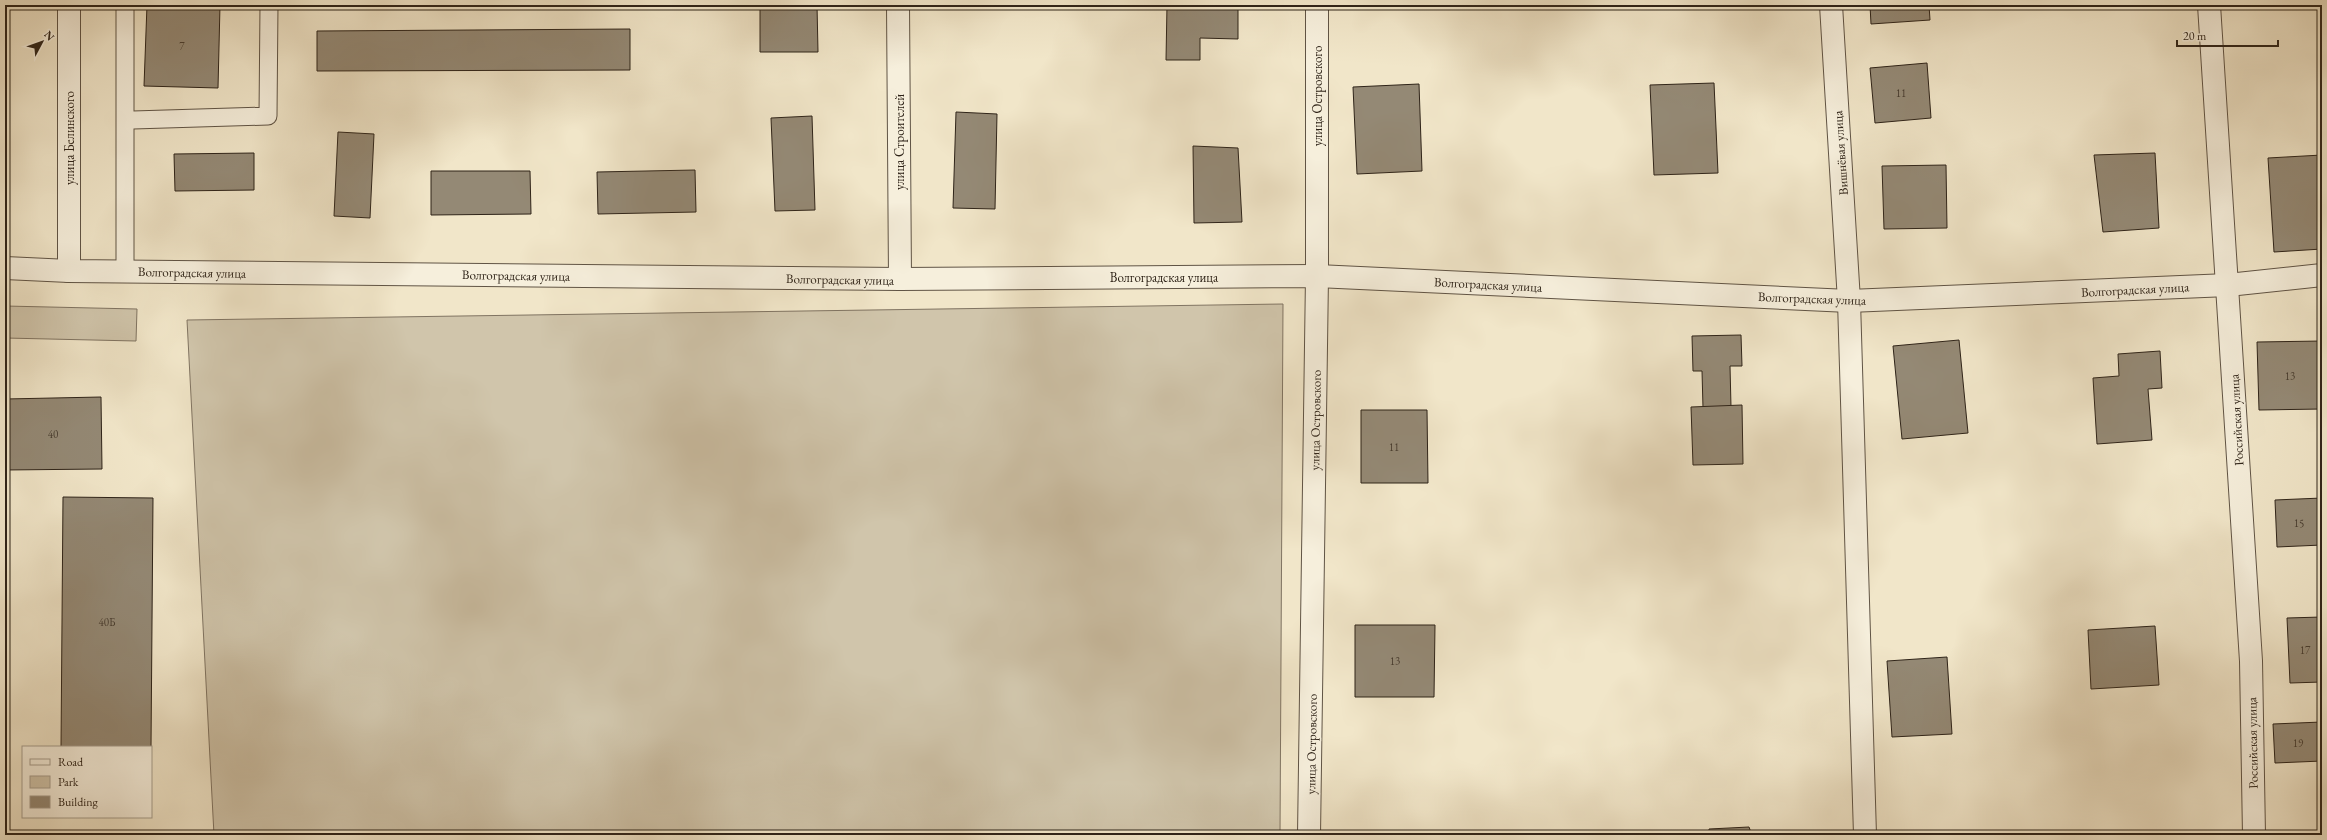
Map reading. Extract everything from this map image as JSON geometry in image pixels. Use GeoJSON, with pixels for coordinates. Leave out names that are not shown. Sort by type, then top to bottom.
{"type":"FeatureCollection","features":[{"type":"Feature","properties":{"kind":"street","name":"улица Белинского"},"geometry":{"type":"LineString","coordinates":[[69,5],[69,271]]}},
{"type":"Feature","properties":{"kind":"street","name":"улица Строителей"},"geometry":{"type":"LineString","coordinates":[[898,5],[900,279]]}},
{"type":"Feature","properties":{"kind":"street","name":"улица Островского"},"geometry":{"type":"LineString","coordinates":[[1309,835],[1318,276],[1316,5]]}},
{"type":"Feature","properties":{"kind":"street","name":"Вишнёвая улица"},"geometry":{"type":"LineString","coordinates":[[1831,5],[1849,301],[1865,835]]}},
{"type":"Feature","properties":{"kind":"street","name":"Российская улица"},"geometry":{"type":"LineString","coordinates":[[2209,5],[2251,661],[2254,835]]}},
{"type":"Feature","properties":{"kind":"street","name":"Волгоградская улица"},"geometry":{"type":"LineString","coordinates":[[5,268],[125,272],[900,279],[1318,276],[1849,301],[2228,285],[2322,275]]}},
{"type":"Feature","properties":{"kind":"lane"},"geometry":{"type":"LineString","coordinates":[[125,5],[125,272]]}},
{"type":"Feature","properties":{"kind":"lane"},"geometry":{"type":"LineString","coordinates":[[133,120],[268,116],[269,5]]}},
{"type":"Feature","properties":{"kind":"green space"},"geometry":{"type":"Polygon","coordinates":[[[1283,304],[1280,835],[214,835],[187,320],[1283,304]]]}},
{"type":"Feature","properties":{"kind":"green space"},"geometry":{"type":"Polygon","coordinates":[[[5,306],[137,309],[136,341],[5,338],[5,306]]]}},
{"type":"Feature","properties":{"kind":"building"},"geometry":{"type":"Polygon","coordinates":[[[147,5],[220,5],[218,88],[144,86],[147,5]]]}},
{"type":"Feature","properties":{"kind":"building"},"geometry":{"type":"Polygon","coordinates":[[[760,5],[817,5],[818,52],[760,52],[760,5]]]}},
{"type":"Feature","properties":{"kind":"building"},"geometry":{"type":"Polygon","coordinates":[[[1167,5],[1238,5],[1238,39],[1200,38],[1200,60],[1166,60],[1167,5]]]}},
{"type":"Feature","properties":{"kind":"building"},"geometry":{"type":"Polygon","coordinates":[[[1870,5],[1929,5],[1930,20],[1871,24],[1870,5]]]}},
{"type":"Feature","properties":{"kind":"building"},"geometry":{"type":"Polygon","coordinates":[[[630,29],[630,70],[317,71],[317,31],[630,29]]]}},
{"type":"Feature","properties":{"kind":"building"},"geometry":{"type":"Polygon","coordinates":[[[1927,63],[1931,118],[1875,123],[1870,68],[1927,63]]]}},
{"type":"Feature","properties":{"kind":"building"},"geometry":{"type":"Polygon","coordinates":[[[1714,83],[1718,173],[1654,175],[1650,85],[1714,83]]]}},
{"type":"Feature","properties":{"kind":"building"},"geometry":{"type":"Polygon","coordinates":[[[1419,84],[1422,171],[1357,174],[1353,87],[1419,84]]]}},
{"type":"Feature","properties":{"kind":"building"},"geometry":{"type":"Polygon","coordinates":[[[956,112],[997,114],[995,209],[953,208],[956,112]]]}},
{"type":"Feature","properties":{"kind":"building"},"geometry":{"type":"Polygon","coordinates":[[[812,116],[815,210],[775,211],[771,118],[812,116]]]}},
{"type":"Feature","properties":{"kind":"building"},"geometry":{"type":"Polygon","coordinates":[[[338,132],[374,134],[370,218],[334,216],[338,132]]]}},
{"type":"Feature","properties":{"kind":"building"},"geometry":{"type":"Polygon","coordinates":[[[1193,146],[1238,148],[1242,222],[1194,223],[1193,146]]]}},
{"type":"Feature","properties":{"kind":"building"},"geometry":{"type":"Polygon","coordinates":[[[254,153],[254,190],[175,191],[174,154],[254,153]]]}},
{"type":"Feature","properties":{"kind":"building"},"geometry":{"type":"Polygon","coordinates":[[[2155,153],[2159,228],[2103,232],[2094,155],[2155,153]]]}},
{"type":"Feature","properties":{"kind":"building"},"geometry":{"type":"Polygon","coordinates":[[[2322,155],[2322,249],[2274,252],[2268,158],[2322,155]]]}},
{"type":"Feature","properties":{"kind":"building"},"geometry":{"type":"Polygon","coordinates":[[[1946,165],[1947,228],[1884,229],[1882,166],[1946,165]]]}},
{"type":"Feature","properties":{"kind":"building"},"geometry":{"type":"Polygon","coordinates":[[[695,170],[696,212],[598,214],[597,172],[695,170]]]}},
{"type":"Feature","properties":{"kind":"building"},"geometry":{"type":"Polygon","coordinates":[[[431,171],[530,171],[531,214],[431,215],[431,171]]]}},
{"type":"Feature","properties":{"kind":"building"},"geometry":{"type":"Polygon","coordinates":[[[1741,335],[1742,366],[1730,366],[1731,407],[1703,408],[1702,371],[1693,371],[1692,336],[1741,335]]]}},
{"type":"Feature","properties":{"kind":"building"},"geometry":{"type":"Polygon","coordinates":[[[1959,340],[1968,433],[1902,439],[1893,346],[1959,340]]]}},
{"type":"Feature","properties":{"kind":"building"},"geometry":{"type":"Polygon","coordinates":[[[2322,341],[2322,409],[2259,410],[2257,342],[2322,341]]]}},
{"type":"Feature","properties":{"kind":"building"},"geometry":{"type":"Polygon","coordinates":[[[2160,351],[2162,388],[2148,389],[2152,440],[2097,444],[2093,378],[2119,376],[2118,354],[2160,351]]]}},
{"type":"Feature","properties":{"kind":"building"},"geometry":{"type":"Polygon","coordinates":[[[101,397],[102,469],[5,470],[5,399],[101,397]]]}},
{"type":"Feature","properties":{"kind":"building"},"geometry":{"type":"Polygon","coordinates":[[[1742,405],[1743,464],[1693,465],[1691,407],[1742,405]]]}},
{"type":"Feature","properties":{"kind":"building"},"geometry":{"type":"Polygon","coordinates":[[[1361,410],[1427,410],[1428,483],[1361,483],[1361,410]]]}},
{"type":"Feature","properties":{"kind":"building"},"geometry":{"type":"Polygon","coordinates":[[[63,497],[153,498],[151,746],[61,746],[63,497]]]}},
{"type":"Feature","properties":{"kind":"building"},"geometry":{"type":"Polygon","coordinates":[[[2322,498],[2322,545],[2277,547],[2275,500],[2322,498]]]}},
{"type":"Feature","properties":{"kind":"building"},"geometry":{"type":"Polygon","coordinates":[[[2322,617],[2322,682],[2290,683],[2287,618],[2322,617]]]}},
{"type":"Feature","properties":{"kind":"building"},"geometry":{"type":"Polygon","coordinates":[[[1355,625],[1435,625],[1434,697],[1355,697],[1355,625]]]}},
{"type":"Feature","properties":{"kind":"building"},"geometry":{"type":"Polygon","coordinates":[[[2155,626],[2159,685],[2091,689],[2088,630],[2155,626]]]}},
{"type":"Feature","properties":{"kind":"building"},"geometry":{"type":"Polygon","coordinates":[[[1947,657],[1952,734],[1892,737],[1887,661],[1947,657]]]}},
{"type":"Feature","properties":{"kind":"building"},"geometry":{"type":"Polygon","coordinates":[[[2322,722],[2322,761],[2275,763],[2273,724],[2322,722]]]}},
{"type":"Feature","properties":{"kind":"building"},"geometry":{"type":"Polygon","coordinates":[[[1749,827],[1752,835],[1709,835],[1709,829],[1749,827]]]}}]}
